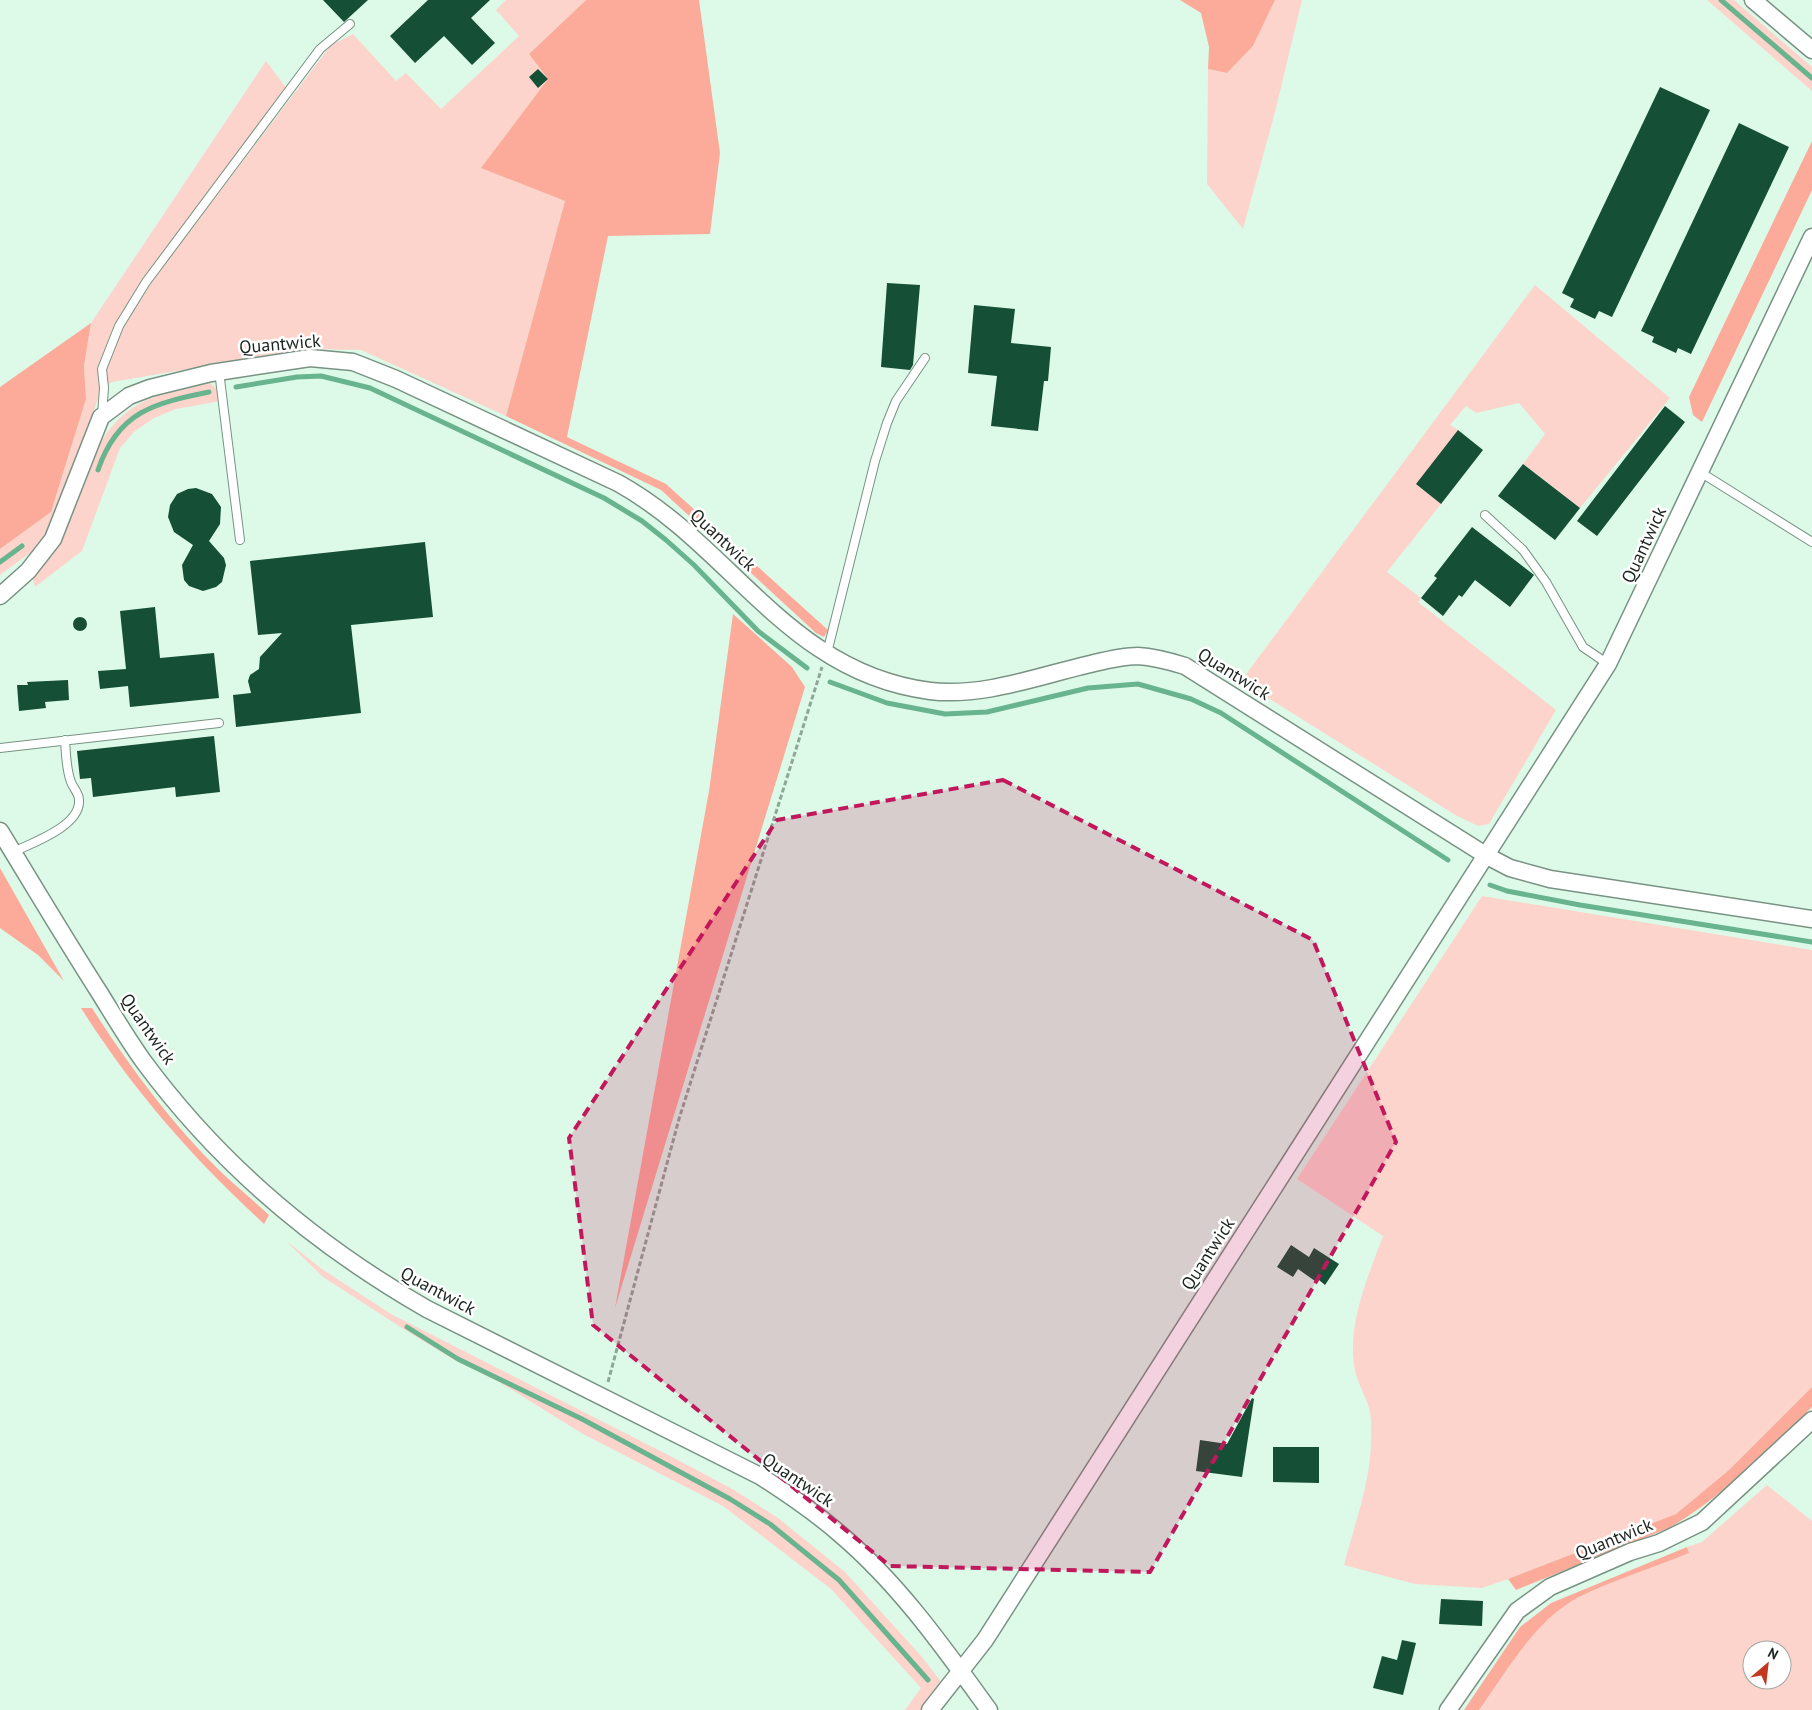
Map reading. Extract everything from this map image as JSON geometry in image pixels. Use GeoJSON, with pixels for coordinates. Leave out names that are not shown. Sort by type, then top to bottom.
{"type":"FeatureCollection","features":[{"type":"Feature","properties":{"kind":"street"},"geometry":{"type":"LineString","coordinates":[[1753,0],[1812,50]]}},
{"type":"Feature","properties":{"kind":"street","name":"Quantwick"},"geometry":{"type":"LineString","coordinates":[[930,1710],[985,1640],[1608,664],[1812,237]]}},
{"type":"Feature","properties":{"kind":"street","name":"Quantwick"},"geometry":{"type":"LineString","coordinates":[[102,417],[129,396],[150,388],[219,371],[310,358],[353,362],[396,379],[611,479],[644,497],[667,515],[775,615],[826,655],[867,674],[902,686],[959,693],[1028,680],[1106,660],[1136,656],[1160,658],[1186,666],[1487,856],[1510,868],[1550,879],[1812,918]]}},
{"type":"Feature","properties":{"kind":"street"},"geometry":{"type":"LineString","coordinates":[[0,596],[28,571],[53,539],[102,417]]}},
{"type":"Feature","properties":{"kind":"street","name":"Quantwick"},"geometry":{"type":"LineString","coordinates":[[0,831],[144,1062],[207,1139],[268,1199],[377,1280],[427,1309],[760,1476],[804,1505],[841,1534],[880,1572],[916,1612],[989,1710]]}},
{"type":"Feature","properties":{"kind":"street","name":"Quantwick"},"geometry":{"type":"LineString","coordinates":[[1448,1710],[1517,1611],[1550,1587],[1630,1552],[1660,1543],[1702,1522],[1812,1420]]}},
{"type":"Feature","properties":{"kind":"lane"},"geometry":{"type":"LineString","coordinates":[[102,417],[104,388],[102,369],[105,355],[119,326],[146,282],[320,50],[350,24]]}},
{"type":"Feature","properties":{"kind":"lane"},"geometry":{"type":"LineString","coordinates":[[826,655],[875,461],[888,422],[896,401],[926,358]]}},
{"type":"Feature","properties":{"kind":"lane"},"geometry":{"type":"LineString","coordinates":[[219,371],[240,540]]}},
{"type":"Feature","properties":{"kind":"lane"},"geometry":{"type":"LineString","coordinates":[[1700,472],[1812,542]]}},
{"type":"Feature","properties":{"kind":"lane"},"geometry":{"type":"LineString","coordinates":[[1485,515],[1523,550],[1546,582],[1583,647],[1608,664]]}},
{"type":"Feature","properties":{"kind":"lane"},"geometry":{"type":"LineString","coordinates":[[0,748],[219,723]]}},
{"type":"Feature","properties":{"kind":"lane"},"geometry":{"type":"LineString","coordinates":[[13,852],[70,822],[77,810],[79,800],[68,773],[64,740]]}},
{"type":"Feature","properties":{"kind":"path"},"geometry":{"type":"LineString","coordinates":[[604,1397],[679,1120],[826,655]]}},
{"type":"Feature","properties":{"kind":"highlighted area"},"geometry":{"type":"Polygon","coordinates":[[[1003,780],[1313,940],[1396,1142],[1150,1572],[890,1566],[593,1325],[569,1138],[777,820],[1003,780]]]}},
{"type":"Feature","properties":{"kind":"shaded area"},"geometry":{"type":"Polygon","coordinates":[[[506,0],[586,0],[529,54],[548,79],[482,168],[565,201],[506,416],[361,350],[306,349],[112,382],[107,385],[105,370],[120,332],[159,271],[331,45],[353,34],[396,81],[406,73],[441,109],[519,36],[496,10],[506,0]]]}},
{"type":"Feature","properties":{"kind":"shaded area"},"geometry":{"type":"Polygon","coordinates":[[[586,0],[699,0],[720,153],[710,234],[608,236],[567,437],[666,484],[828,630],[824,637],[816,633],[661,490],[506,416],[565,201],[481,168],[548,79],[529,54],[586,0]]]}},
{"type":"Feature","properties":{"kind":"shaded area"},"geometry":{"type":"Polygon","coordinates":[[[1180,0],[1275,0],[1253,46],[1227,73],[1208,69],[1209,47],[1201,13],[1180,0]]]}},
{"type":"Feature","properties":{"kind":"shaded area"},"geometry":{"type":"Polygon","coordinates":[[[1275,0],[1302,0],[1275,112],[1243,229],[1207,184],[1208,69],[1227,73],[1253,46],[1275,0]]]}},
{"type":"Feature","properties":{"kind":"shaded area"},"geometry":{"type":"Polygon","coordinates":[[[1707,0],[1734,0],[1812,67],[1812,91],[1707,0]]]}},
{"type":"Feature","properties":{"kind":"shaded area"},"geometry":{"type":"Polygon","coordinates":[[[266,61],[287,89],[153,265],[112,331],[100,361],[98,380],[101,389],[64,503],[48,540],[0,575],[0,549],[51,512],[86,399],[84,366],[91,323],[266,61]]]}},
{"type":"Feature","properties":{"kind":"shaded area"},"geometry":{"type":"Polygon","coordinates":[[[1812,141],[1812,190],[1702,422],[1693,415],[1689,397],[1812,141]]]}},
{"type":"Feature","properties":{"kind":"shaded area"},"geometry":{"type":"Polygon","coordinates":[[[1535,285],[1670,398],[1580,508],[1523,464],[1545,434],[1519,403],[1476,413],[1466,406],[1450,425],[1458,430],[1441,504],[1387,572],[1421,598],[1418,602],[1556,710],[1489,824],[1478,826],[1457,816],[1241,681],[1535,285]]]}},
{"type":"Feature","properties":{"kind":"shaded area"},"geometry":{"type":"Polygon","coordinates":[[[91,323],[84,366],[86,399],[51,512],[0,549],[0,387],[91,323]]]}},
{"type":"Feature","properties":{"kind":"shaded area"},"geometry":{"type":"Polygon","coordinates":[[[209,382],[216,388],[220,401],[176,409],[154,418],[135,431],[120,448],[82,551],[35,587],[32,576],[75,495],[82,488],[102,440],[113,425],[139,404],[171,391],[209,382]]]}},
{"type":"Feature","properties":{"kind":"shaded area"},"geometry":{"type":"Polygon","coordinates":[[[733,614],[792,667],[805,687],[615,1308],[709,791],[733,614]]]}},
{"type":"Feature","properties":{"kind":"shaded area"},"geometry":{"type":"Polygon","coordinates":[[[0,868],[64,981],[38,955],[0,928],[0,868]]]}},
{"type":"Feature","properties":{"kind":"shaded area"},"geometry":{"type":"Polygon","coordinates":[[[1482,896],[1812,950],[1812,1387],[1729,1470],[1676,1514],[1482,1588],[1415,1584],[1344,1565],[1365,1489],[1371,1443],[1370,1412],[1354,1365],[1354,1332],[1361,1299],[1383,1236],[1297,1179],[1482,896]]]}},
{"type":"Feature","properties":{"kind":"shaded area"},"geometry":{"type":"Polygon","coordinates":[[[81,1008],[92,1008],[136,1072],[168,1114],[220,1171],[269,1215],[264,1224],[212,1173],[165,1122],[122,1068],[81,1008]]]}},
{"type":"Feature","properties":{"kind":"shaded area"},"geometry":{"type":"Polygon","coordinates":[[[285,1240],[322,1269],[391,1314],[676,1459],[734,1490],[778,1518],[845,1572],[922,1657],[942,1683],[925,1710],[905,1710],[921,1688],[831,1589],[723,1506],[583,1434],[499,1382],[456,1361],[323,1277],[285,1240]]]}},
{"type":"Feature","properties":{"kind":"shaded area"},"geometry":{"type":"Polygon","coordinates":[[[1812,1387],[1812,1407],[1727,1487],[1669,1528],[1516,1590],[1508,1579],[1676,1514],[1729,1470],[1812,1387]]]}},
{"type":"Feature","properties":{"kind":"shaded area"},"geometry":{"type":"Polygon","coordinates":[[[1767,1485],[1812,1521],[1812,1710],[1479,1710],[1511,1663],[1535,1633],[1563,1607],[1592,1591],[1689,1553],[1687,1547],[1702,1542],[1767,1485]]]}},
{"type":"Feature","properties":{"kind":"shaded area"},"geometry":{"type":"Polygon","coordinates":[[[1687,1547],[1689,1553],[1592,1591],[1563,1607],[1535,1633],[1511,1663],[1479,1710],[1464,1710],[1520,1627],[1551,1603],[1687,1547]]]}},
{"type":"Feature","properties":{"kind":"building"},"geometry":{"type":"Polygon","coordinates":[[[323,0],[368,0],[344,22],[323,0]]]}},
{"type":"Feature","properties":{"kind":"building"},"geometry":{"type":"Polygon","coordinates":[[[428,0],[490,0],[471,18],[495,43],[472,65],[444,36],[415,63],[390,36],[428,0]]]}},
{"type":"Feature","properties":{"kind":"building"},"geometry":{"type":"Polygon","coordinates":[[[538,69],[548,79],[538,88],[529,77],[538,69]]]}},
{"type":"Feature","properties":{"kind":"building"},"geometry":{"type":"Polygon","coordinates":[[[1660,87],[1710,110],[1612,317],[1599,311],[1595,319],[1570,307],[1574,299],[1562,293],[1660,87]]]}},
{"type":"Feature","properties":{"kind":"building"},"geometry":{"type":"Polygon","coordinates":[[[1739,123],[1789,147],[1691,354],[1678,348],[1676,353],[1652,342],[1654,337],[1641,331],[1739,123]]]}},
{"type":"Feature","properties":{"kind":"building"},"geometry":{"type":"Polygon","coordinates":[[[887,283],[920,285],[913,365],[910,370],[881,367],[887,283]]]}},
{"type":"Feature","properties":{"kind":"building"},"geometry":{"type":"Polygon","coordinates":[[[974,305],[1015,309],[1011,343],[1051,347],[1048,381],[1044,381],[1038,431],[991,426],[997,376],[968,373],[974,305]]]}},
{"type":"Feature","properties":{"kind":"building"},"geometry":{"type":"Polygon","coordinates":[[[1665,406],[1685,422],[1597,536],[1577,521],[1665,406]]]}},
{"type":"Feature","properties":{"kind":"building"},"geometry":{"type":"Polygon","coordinates":[[[1458,430],[1483,450],[1441,504],[1416,484],[1458,430]]]}},
{"type":"Feature","properties":{"kind":"building"},"geometry":{"type":"Polygon","coordinates":[[[1523,464],[1580,508],[1555,540],[1498,496],[1523,464]]]}},
{"type":"Feature","properties":{"kind":"building"},"geometry":{"type":"Polygon","coordinates":[[[196,488],[212,494],[221,507],[220,524],[209,541],[224,558],[226,565],[222,582],[216,587],[203,591],[189,586],[184,580],[182,565],[193,545],[174,532],[168,517],[170,505],[177,494],[196,488]]]}},
{"type":"Feature","properties":{"kind":"building"},"geometry":{"type":"Polygon","coordinates":[[[1472,527],[1534,575],[1510,607],[1475,580],[1462,597],[1459,595],[1443,616],[1421,598],[1437,578],[1434,576],[1472,527]]]}},
{"type":"Feature","properties":{"kind":"building"},"geometry":{"type":"Polygon","coordinates":[[[425,542],[433,617],[351,625],[361,713],[236,727],[233,695],[251,693],[248,681],[250,675],[259,669],[260,657],[282,633],[258,635],[250,561],[425,542]]]}},
{"type":"Feature","properties":{"kind":"building"},"geometry":{"type":"Polygon","coordinates":[[[155,607],[160,658],[214,653],[219,698],[130,707],[128,686],[100,689],[98,671],[126,669],[120,611],[155,607]]]}},
{"type":"Feature","properties":{"kind":"building"},"geometry":{"type":"Polygon","coordinates":[[[77,617],[83,617],[87,624],[83,631],[77,631],[73,627],[73,621],[77,617]]]}},
{"type":"Feature","properties":{"kind":"building"},"geometry":{"type":"Polygon","coordinates":[[[68,680],[69,700],[45,702],[46,708],[19,711],[17,685],[28,685],[27,682],[68,680]]]}},
{"type":"Feature","properties":{"kind":"building"},"geometry":{"type":"Polygon","coordinates":[[[214,736],[220,792],[176,797],[175,787],[93,797],[91,778],[80,779],[77,751],[214,736]]]}},
{"type":"Feature","properties":{"kind":"building"},"geometry":{"type":"Polygon","coordinates":[[[1291,1245],[1309,1257],[1314,1248],[1339,1264],[1325,1285],[1319,1280],[1315,1281],[1298,1269],[1293,1277],[1277,1267],[1291,1245]]]}},
{"type":"Feature","properties":{"kind":"building"},"geometry":{"type":"Polygon","coordinates":[[[1252,1398],[1254,1399],[1242,1477],[1196,1471],[1200,1440],[1227,1444],[1252,1398]]]}},
{"type":"Feature","properties":{"kind":"building"},"geometry":{"type":"Polygon","coordinates":[[[1273,1447],[1319,1447],[1319,1483],[1273,1482],[1273,1447]]]}},
{"type":"Feature","properties":{"kind":"building"},"geometry":{"type":"Polygon","coordinates":[[[1441,1599],[1483,1601],[1482,1626],[1439,1624],[1441,1599]]]}},
{"type":"Feature","properties":{"kind":"building"},"geometry":{"type":"Polygon","coordinates":[[[1402,1640],[1416,1643],[1403,1695],[1373,1688],[1382,1656],[1397,1660],[1402,1640]]]}},
{"type":"Feature","properties":{"kind":"waterway"},"geometry":{"type":"LineString","coordinates":[[1721,0],[1812,78]]}},
{"type":"Feature","properties":{"kind":"waterway"},"geometry":{"type":"LineString","coordinates":[[236,387],[297,377],[321,376],[370,388],[604,498],[642,521],[666,540],[694,565],[758,631],[807,668]]}},
{"type":"Feature","properties":{"kind":"waterway"},"geometry":{"type":"LineString","coordinates":[[98,470],[106,450],[116,434],[128,422],[155,406],[209,392]]}},
{"type":"Feature","properties":{"kind":"waterway"},"geometry":{"type":"LineString","coordinates":[[0,562],[22,546]]}},
{"type":"Feature","properties":{"kind":"waterway"},"geometry":{"type":"LineString","coordinates":[[830,682],[887,703],[945,714],[987,712],[1088,688],[1138,684],[1191,699],[1221,713],[1448,860]]}},
{"type":"Feature","properties":{"kind":"waterway"},"geometry":{"type":"LineString","coordinates":[[1490,885],[1507,891],[1580,905],[1812,942]]}},
{"type":"Feature","properties":{"kind":"waterway"},"geometry":{"type":"LineString","coordinates":[[407,1327],[458,1359],[582,1419],[730,1499],[770,1524],[839,1580],[928,1680]]}}]}
